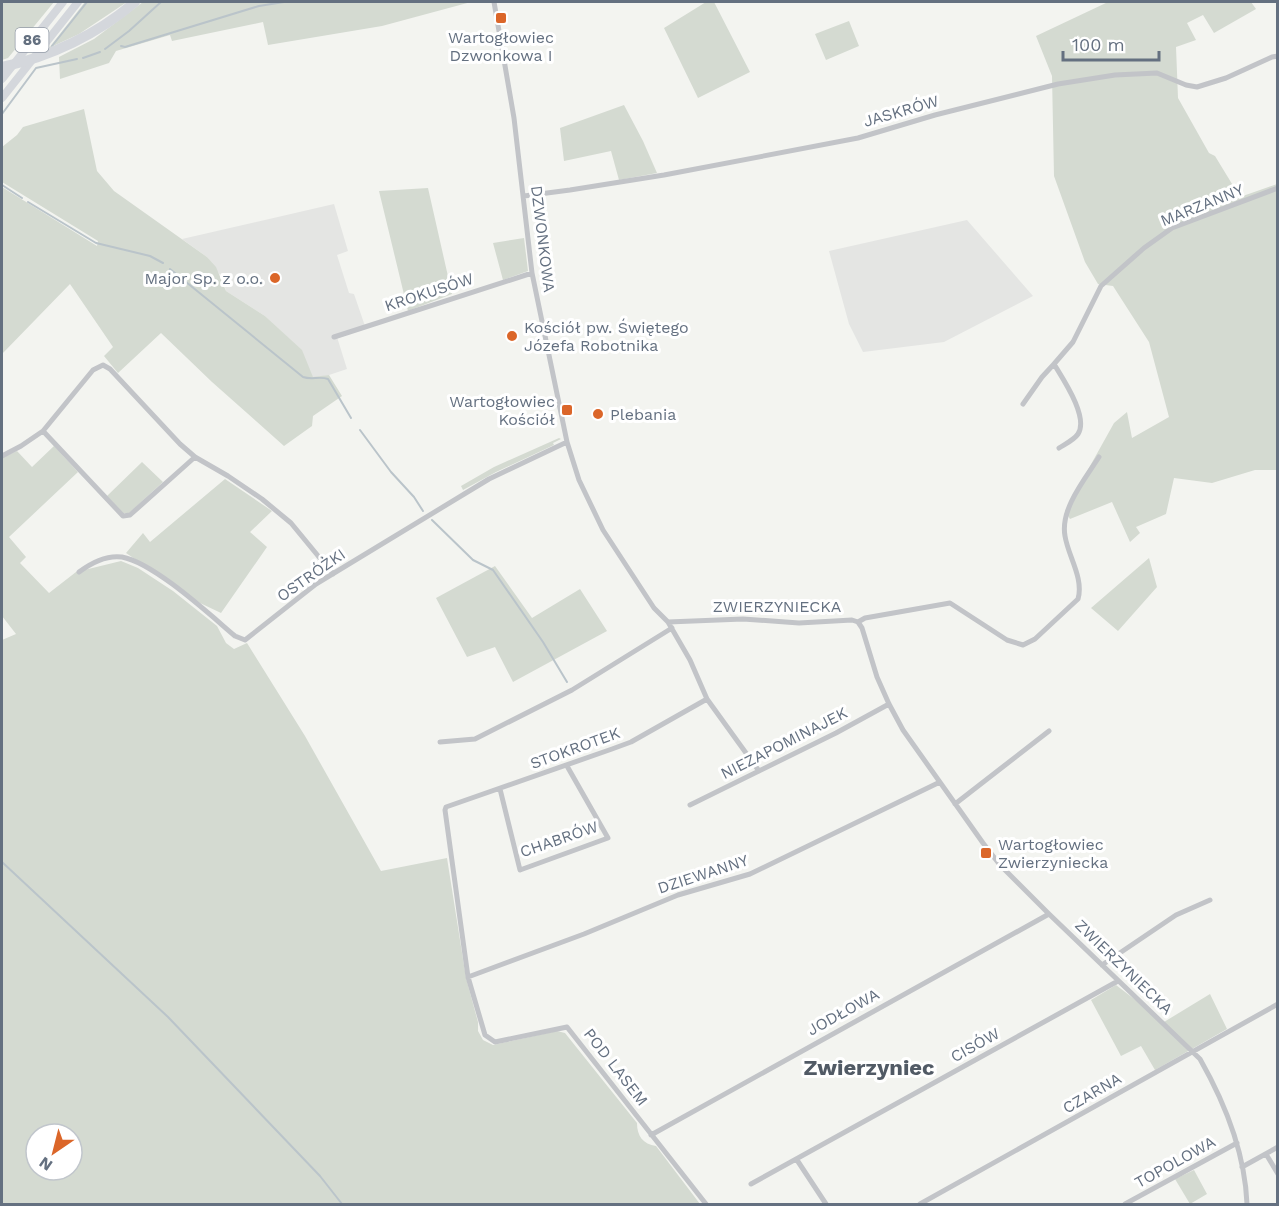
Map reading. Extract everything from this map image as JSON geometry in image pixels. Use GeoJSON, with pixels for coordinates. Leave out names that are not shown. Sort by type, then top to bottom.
{"type":"FeatureCollection","features":[{"type":"Feature","properties":{"kind":"highway"},"geometry":{"type":"LineString","coordinates":[[2,66],[43,56],[85,36],[132,4]]}},
{"type":"Feature","properties":{"kind":"main road","name":"86"},"geometry":{"type":"LineString","coordinates":[[2,79],[63,2]]}},
{"type":"Feature","properties":{"kind":"main road","name":"86"},"geometry":{"type":"LineString","coordinates":[[2,98],[78,2]]}},
{"type":"Feature","properties":{"kind":"street","name":"DZWONKOWA"},"geometry":{"type":"LineString","coordinates":[[494,2],[514,118],[532,273],[567,442],[579,480],[603,530],[654,608],[672,628],[690,660],[707,699],[759,771]]}},
{"type":"Feature","properties":{"kind":"street","name":"JASKRÓW"},"geometry":{"type":"LineString","coordinates":[[524,195],[652,177],[858,138],[935,115],[1058,84],[1115,75],[1157,73],[1197,87],[1226,78],[1278,56]]}},
{"type":"Feature","properties":{"kind":"street","name":"MARZANNY"},"geometry":{"type":"LineString","coordinates":[[1023,404],[1042,377],[1073,342],[1101,286],[1144,248],[1172,228],[1278,188]]}},
{"type":"Feature","properties":{"kind":"street","name":"KROKUSÓW"},"geometry":{"type":"LineString","coordinates":[[334,337],[532,273]]}},
{"type":"Feature","properties":{"kind":"street"},"geometry":{"type":"LineString","coordinates":[[1054,364],[1074,396],[1080,430],[1076,437],[1059,448]]}},
{"type":"Feature","properties":{"kind":"street"},"geometry":{"type":"LineString","coordinates":[[2,456],[42,431],[93,370],[103,365],[110,369],[150,414],[195,457],[237,482],[291,523],[306,538],[333,574]]}},
{"type":"Feature","properties":{"kind":"street"},"geometry":{"type":"LineString","coordinates":[[42,431],[123,516],[130,515],[195,457]]}},
{"type":"Feature","properties":{"kind":"street","name":"OSTRÓŻKI"},"geometry":{"type":"LineString","coordinates":[[79,572],[103,559],[120,557],[133,561],[145,566],[182,592],[235,636],[245,640],[316,584],[489,479],[567,442]]}},
{"type":"Feature","properties":{"kind":"street"},"geometry":{"type":"LineString","coordinates":[[858,622],[865,618],[950,603],[969,613],[1007,640],[1023,645],[1035,639],[1078,599],[1079,584],[1064,535],[1065,520],[1068,510],[1099,457]]}},
{"type":"Feature","properties":{"kind":"street","name":"ZWIERZYNIECKA"},"geometry":{"type":"LineString","coordinates":[[668,622],[743,619],[799,623],[842,620],[858,622],[862,628],[877,677],[903,730],[1000,865],[1200,1059],[1210,1076],[1237,1143],[1247,1204]]}},
{"type":"Feature","properties":{"kind":"street"},"geometry":{"type":"LineString","coordinates":[[440,742],[475,739],[572,690],[672,628]]}},
{"type":"Feature","properties":{"kind":"street","name":"STOKROTEK"},"geometry":{"type":"LineString","coordinates":[[446,807],[631,742],[707,699]]}},
{"type":"Feature","properties":{"kind":"street","name":"NIEZAPOMINAJEK"},"geometry":{"type":"LineString","coordinates":[[690,805],[889,705]]}},
{"type":"Feature","properties":{"kind":"street"},"geometry":{"type":"LineString","coordinates":[[955,804],[1049,731]]}},
{"type":"Feature","properties":{"kind":"street","name":"CHABRÓW"},"geometry":{"type":"LineString","coordinates":[[500,789],[520,870],[608,838],[567,766]]}},
{"type":"Feature","properties":{"kind":"street","name":"DZIEWANNY"},"geometry":{"type":"LineString","coordinates":[[468,978],[678,895],[750,874],[940,782]]}},
{"type":"Feature","properties":{"kind":"street","name":"POD LASEM"},"geometry":{"type":"LineString","coordinates":[[446,807],[468,978],[485,1035],[495,1042],[567,1027],[706,1204]]}},
{"type":"Feature","properties":{"kind":"street"},"geometry":{"type":"LineString","coordinates":[[1102,965],[1176,915],[1210,900]]}},
{"type":"Feature","properties":{"kind":"street","name":"JODŁOWA"},"geometry":{"type":"LineString","coordinates":[[651,1135],[1049,914]]}},
{"type":"Feature","properties":{"kind":"street","name":"CISÓW"},"geometry":{"type":"LineString","coordinates":[[751,1184],[1118,981]]}},
{"type":"Feature","properties":{"kind":"street","name":"CZARNA"},"geometry":{"type":"LineString","coordinates":[[920,1204],[1278,1004]]}},
{"type":"Feature","properties":{"kind":"street","name":"TOPOLOWA"},"geometry":{"type":"LineString","coordinates":[[1125,1204],[1237,1143]]}},
{"type":"Feature","properties":{"kind":"street"},"geometry":{"type":"LineString","coordinates":[[1242,1167],[1278,1147]]}},
{"type":"Feature","properties":{"kind":"street"},"geometry":{"type":"LineString","coordinates":[[1266,1154],[1278,1174]]}},
{"type":"Feature","properties":{"kind":"street"},"geometry":{"type":"LineString","coordinates":[[797,1160],[826,1204]]}},
{"type":"Feature","properties":{"kind":"shaded area"},"geometry":{"type":"Polygon","coordinates":[[[2,2],[54,2],[8,58],[2,60],[2,2]]]}},
{"type":"Feature","properties":{"kind":"shaded area"},"geometry":{"type":"Polygon","coordinates":[[[85,2],[127,2],[79,34],[49,48],[85,2]]]}},
{"type":"Feature","properties":{"kind":"shaded area"},"geometry":{"type":"Polygon","coordinates":[[[143,2],[471,2],[382,26],[268,45],[263,22],[172,41],[170,35],[116,51],[109,63],[60,79],[59,57],[94,39],[143,2]]]}},
{"type":"Feature","properties":{"kind":"shaded area"},"geometry":{"type":"Polygon","coordinates":[[[706,2],[714,2],[750,72],[698,98],[664,28],[706,2]]]}},
{"type":"Feature","properties":{"kind":"shaded area"},"geometry":{"type":"Polygon","coordinates":[[[1108,2],[1251,2],[1256,9],[1214,33],[1203,15],[1187,23],[1196,40],[1176,47],[1178,98],[1209,153],[1215,156],[1240,197],[1277,184],[1277,470],[1255,470],[1212,483],[1174,478],[1166,514],[1136,527],[1140,533],[1130,542],[1112,502],[1070,519],[1065,511],[1114,423],[1127,412],[1132,438],[1169,417],[1149,342],[1113,286],[1098,284],[1085,262],[1054,176],[1052,76],[1036,36],[1108,2]]]}},
{"type":"Feature","properties":{"kind":"shaded area"},"geometry":{"type":"Polygon","coordinates":[[[849,21],[859,46],[826,60],[815,34],[849,21]]]}},
{"type":"Feature","properties":{"kind":"shaded area"},"geometry":{"type":"Polygon","coordinates":[[[624,105],[657,173],[619,180],[611,151],[564,161],[560,128],[624,105]]]}},
{"type":"Feature","properties":{"kind":"shaded area"},"geometry":{"type":"Polygon","coordinates":[[[84,109],[97,171],[114,191],[207,257],[216,267],[226,291],[265,316],[302,350],[313,377],[329,375],[342,396],[313,416],[312,426],[284,446],[161,333],[118,373],[104,356],[113,347],[70,284],[2,354],[2,187],[97,246],[98,241],[2,182],[2,147],[23,127],[84,109]]]}},
{"type":"Feature","properties":{"kind":"shaded area"},"geometry":{"type":"Polygon","coordinates":[[[428,188],[452,294],[408,311],[379,191],[428,188]]]}},
{"type":"Feature","properties":{"kind":"shaded area"},"geometry":{"type":"Polygon","coordinates":[[[334,204],[348,251],[337,255],[349,293],[354,294],[366,329],[337,337],[347,369],[313,378],[301,350],[265,316],[226,291],[223,279],[207,257],[182,239],[334,204]]]}},
{"type":"Feature","properties":{"kind":"shaded area"},"geometry":{"type":"Polygon","coordinates":[[[967,220],[1033,296],[944,342],[863,352],[849,324],[829,251],[967,220]]]}},
{"type":"Feature","properties":{"kind":"shaded area"},"geometry":{"type":"Polygon","coordinates":[[[524,238],[528,271],[503,280],[493,243],[524,238]]]}},
{"type":"Feature","properties":{"kind":"shaded area"},"geometry":{"type":"Polygon","coordinates":[[[561,439],[553,443],[554,445],[463,490],[461,486],[494,467],[561,439]]]}},
{"type":"Feature","properties":{"kind":"shaded area"},"geometry":{"type":"Polygon","coordinates":[[[54,446],[78,472],[9,537],[26,557],[20,563],[49,593],[76,572],[121,561],[138,568],[173,591],[217,626],[226,643],[234,649],[247,643],[305,736],[381,871],[447,858],[466,978],[478,1022],[478,1031],[483,1040],[493,1045],[557,1031],[565,1033],[637,1123],[642,1139],[656,1146],[700,1204],[2,1204],[2,640],[16,634],[2,616],[2,458],[17,451],[32,467],[54,446]]]}},
{"type":"Feature","properties":{"kind":"shaded area"},"geometry":{"type":"Polygon","coordinates":[[[142,462],[163,482],[129,513],[123,513],[107,496],[142,462]]]}},
{"type":"Feature","properties":{"kind":"shaded area"},"geometry":{"type":"Polygon","coordinates":[[[225,479],[272,511],[250,532],[267,547],[221,613],[200,603],[126,553],[143,533],[150,542],[225,479]]]}},
{"type":"Feature","properties":{"kind":"shaded area"},"geometry":{"type":"Polygon","coordinates":[[[1149,558],[1157,587],[1118,631],[1091,608],[1149,558]]]}},
{"type":"Feature","properties":{"kind":"shaded area"},"geometry":{"type":"Polygon","coordinates":[[[495,566],[532,618],[580,589],[607,631],[513,682],[495,647],[467,657],[436,598],[495,566]]]}},
{"type":"Feature","properties":{"kind":"shaded area"},"geometry":{"type":"Polygon","coordinates":[[[1116,985],[1164,1022],[1210,994],[1227,1029],[1155,1070],[1141,1046],[1121,1056],[1091,1000],[1116,985]]]}},
{"type":"Feature","properties":{"kind":"shaded area"},"geometry":{"type":"Polygon","coordinates":[[[1194,1170],[1207,1194],[1190,1204],[1175,1179],[1194,1170]]]}},
{"type":"Feature","properties":{"kind":"waterway"},"geometry":{"type":"LineString","coordinates":[[52,46],[87,2]]}},
{"type":"Feature","properties":{"kind":"waterway"},"geometry":{"type":"LineString","coordinates":[[105,49],[161,2]]}},
{"type":"Feature","properties":{"kind":"waterway"},"geometry":{"type":"LineString","coordinates":[[121,46],[125,47],[259,6],[284,2]]}},
{"type":"Feature","properties":{"kind":"waterway"},"geometry":{"type":"LineString","coordinates":[[83,58],[100,52]]}},
{"type":"Feature","properties":{"kind":"waterway"},"geometry":{"type":"LineString","coordinates":[[2,114],[36,68],[77,59]]}},
{"type":"Feature","properties":{"kind":"waterway"},"geometry":{"type":"LineString","coordinates":[[2,185],[22,198]]}},
{"type":"Feature","properties":{"kind":"waterway"},"geometry":{"type":"LineString","coordinates":[[28,202],[96,243],[150,256],[163,263]]}},
{"type":"Feature","properties":{"kind":"waterway"},"geometry":{"type":"LineString","coordinates":[[170,269],[303,377],[328,379],[351,418]]}},
{"type":"Feature","properties":{"kind":"waterway"},"geometry":{"type":"LineString","coordinates":[[360,430],[423,511]]}},
{"type":"Feature","properties":{"kind":"waterway"},"geometry":{"type":"LineString","coordinates":[[432,520],[473,560],[493,570],[543,642],[567,682]]}},
{"type":"Feature","properties":{"kind":"waterway"},"geometry":{"type":"LineString","coordinates":[[2,862],[168,1017],[320,1176],[342,1204]]}},
{"type":"Feature","properties":{"kind":"place","name":"Wartogłowiec Dzwonkowa I"},"geometry":{"type":"Point","coordinates":[501,18]}},
{"type":"Feature","properties":{"kind":"place","name":"Major Sp. z o.o."},"geometry":{"type":"Point","coordinates":[275,278]}},
{"type":"Feature","properties":{"kind":"place","name":"Kościół pw. Świętego Józefa Robotnika"},"geometry":{"type":"Point","coordinates":[512,336]}},
{"type":"Feature","properties":{"kind":"place","name":"Wartogłowiec Kościół"},"geometry":{"type":"Point","coordinates":[567,410]}},
{"type":"Feature","properties":{"kind":"place","name":"Plebania"},"geometry":{"type":"Point","coordinates":[598,414]}},
{"type":"Feature","properties":{"kind":"place","name":"Wartogłowiec Zwierzyniecka"},"geometry":{"type":"Point","coordinates":[986,853]}},
{"type":"Feature","properties":{"kind":"district","name":"Zwierzyniec"},"geometry":{"type":"Point","coordinates":[869,1067]}}]}
